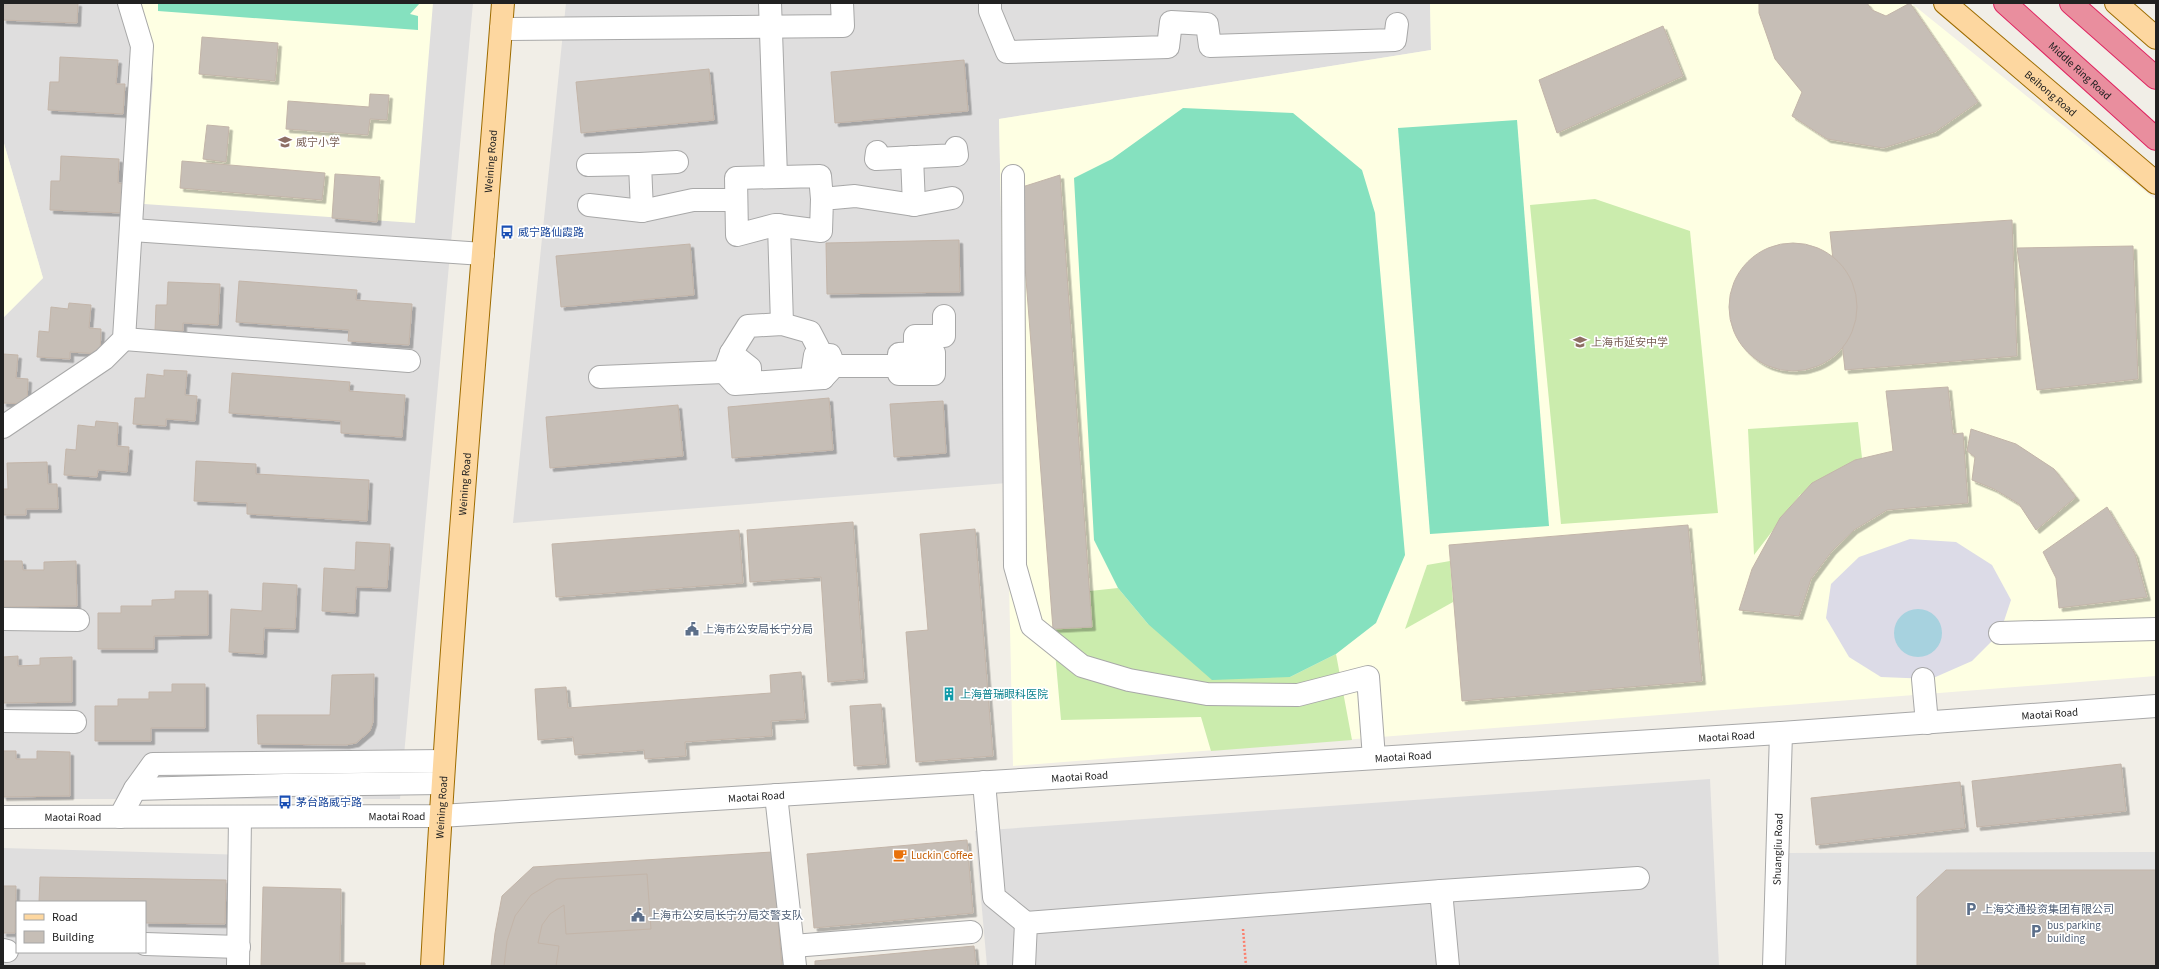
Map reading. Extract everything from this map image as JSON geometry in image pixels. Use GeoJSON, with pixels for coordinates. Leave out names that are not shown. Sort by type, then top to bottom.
{"type":"FeatureCollection","features":[{"type":"Feature","properties":{"kind":"highway","name":"Middle Ring Road"},"geometry":{"type":"LineString","coordinates":[[2005,3],[2156,139]]}},
{"type":"Feature","properties":{"kind":"highway"},"geometry":{"type":"LineString","coordinates":[[2071,3],[2156,78]]}},
{"type":"Feature","properties":{"kind":"main road","name":"Weining Road"},"geometry":{"type":"LineString","coordinates":[[432,966],[442,783],[466,452],[503,3]]}},
{"type":"Feature","properties":{"kind":"main road","name":"Beihong Road"},"geometry":{"type":"LineString","coordinates":[[1945,3],[2156,182]]}},
{"type":"Feature","properties":{"kind":"main road"},"geometry":{"type":"LineString","coordinates":[[2116,3],[2156,38]]}},
{"type":"Feature","properties":{"kind":"street"},"geometry":{"type":"LineString","coordinates":[[3,427],[104,359],[124,339],[132,230],[142,46],[129,3]]}},
{"type":"Feature","properties":{"kind":"street"},"geometry":{"type":"LineString","coordinates":[[770,3],[776,177]]}},
{"type":"Feature","properties":{"kind":"street"},"geometry":{"type":"LineString","coordinates":[[500,29],[843,26],[842,3]]}},
{"type":"Feature","properties":{"kind":"street"},"geometry":{"type":"LineString","coordinates":[[990,3],[990,10],[1007,52],[1168,47],[1171,22],[1207,24],[1210,46],[1395,40],[1397,24]]}},
{"type":"Feature","properties":{"kind":"street"},"geometry":{"type":"LineString","coordinates":[[877,152],[876,159],[957,155],[956,148]]}},
{"type":"Feature","properties":{"kind":"street"},"geometry":{"type":"LineString","coordinates":[[912,157],[914,205]]}},
{"type":"Feature","properties":{"kind":"street"},"geometry":{"type":"LineString","coordinates":[[588,165],[677,162]]}},
{"type":"Feature","properties":{"kind":"street"},"geometry":{"type":"LineString","coordinates":[[640,164],[642,211]]}},
{"type":"Feature","properties":{"kind":"street"},"geometry":{"type":"LineString","coordinates":[[820,176],[822,199],[821,231],[780,225],[737,235],[736,178],[776,177],[820,176]]}},
{"type":"Feature","properties":{"kind":"street"},"geometry":{"type":"LineString","coordinates":[[1013,176],[1015,566],[1032,626],[1082,666],[1129,680],[1207,694],[1298,695],[1368,677],[1374,758]]}},
{"type":"Feature","properties":{"kind":"street"},"geometry":{"type":"LineString","coordinates":[[822,199],[855,196],[914,205],[952,198]]}},
{"type":"Feature","properties":{"kind":"street"},"geometry":{"type":"LineString","coordinates":[[589,205],[642,211],[694,200],[736,200]]}},
{"type":"Feature","properties":{"kind":"street"},"geometry":{"type":"LineString","coordinates":[[780,225],[782,324]]}},
{"type":"Feature","properties":{"kind":"street"},"geometry":{"type":"LineString","coordinates":[[132,230],[483,254]]}},
{"type":"Feature","properties":{"kind":"street"},"geometry":{"type":"LineString","coordinates":[[600,377],[727,362],[750,368],[750,383],[827,366],[907,360],[915,336],[944,336],[944,316]]}},
{"type":"Feature","properties":{"kind":"street"},"geometry":{"type":"LineString","coordinates":[[727,362],[748,326],[782,324],[810,332],[827,366]]}},
{"type":"Feature","properties":{"kind":"street"},"geometry":{"type":"LineString","coordinates":[[124,339],[409,361]]}},
{"type":"Feature","properties":{"kind":"street"},"geometry":{"type":"LineString","coordinates":[[3,619],[78,620]]}},
{"type":"Feature","properties":{"kind":"street"},"geometry":{"type":"LineString","coordinates":[[2000,633],[2156,628]]}},
{"type":"Feature","properties":{"kind":"street"},"geometry":{"type":"LineString","coordinates":[[1922,679],[1927,723]]}},
{"type":"Feature","properties":{"kind":"street","name":"Maotai Road"},"geometry":{"type":"LineString","coordinates":[[3,817],[440,816],[1781,733],[2156,706]]}},
{"type":"Feature","properties":{"kind":"street"},"geometry":{"type":"LineString","coordinates":[[3,721],[75,722]]}},
{"type":"Feature","properties":{"kind":"street","name":"Shuangliu Road"},"geometry":{"type":"LineString","coordinates":[[1774,966],[1781,733]]}},
{"type":"Feature","properties":{"kind":"street"},"geometry":{"type":"LineString","coordinates":[[120,817],[135,789],[153,764],[444,761]]}},
{"type":"Feature","properties":{"kind":"street"},"geometry":{"type":"LineString","coordinates":[[984,782],[994,898],[1026,923],[1441,891],[1638,878]]}},
{"type":"Feature","properties":{"kind":"street"},"geometry":{"type":"LineString","coordinates":[[135,789],[442,783]]}},
{"type":"Feature","properties":{"kind":"street"},"geometry":{"type":"LineString","coordinates":[[776,795],[794,956],[971,932]]}},
{"type":"Feature","properties":{"kind":"street"},"geometry":{"type":"LineString","coordinates":[[146,944],[238,956],[240,816]]}},
{"type":"Feature","properties":{"kind":"street"},"geometry":{"type":"LineString","coordinates":[[1441,891],[1448,966]]}},
{"type":"Feature","properties":{"kind":"street"},"geometry":{"type":"LineString","coordinates":[[1024,966],[1026,923]]}},
{"type":"Feature","properties":{"kind":"path"},"geometry":{"type":"LineString","coordinates":[[1242,906],[1246,966]]}},
{"type":"Feature","properties":{"kind":"shaded area"},"geometry":{"type":"Polygon","coordinates":[[[3,3],[473,3],[400,799],[3,799],[3,318],[43,278],[3,140],[3,3]]]}},
{"type":"Feature","properties":{"kind":"shaded area","name":"威宁小学"},"geometry":{"type":"Polygon","coordinates":[[[139,3],[433,3],[415,223],[144,204],[153,79],[149,37],[139,3]]]}},
{"type":"Feature","properties":{"kind":"shaded area"},"geometry":{"type":"Polygon","coordinates":[[[566,3],[1430,3],[1431,50],[999,119],[1007,483],[513,523],[566,3]]]}},
{"type":"Feature","properties":{"kind":"shaded area","name":"上海市延安中学"},"geometry":{"type":"Polygon","coordinates":[[[1430,3],[1911,3],[2156,200],[2156,676],[1013,766],[999,119],[1431,50],[1430,3]]]}},
{"type":"Feature","properties":{"kind":"shaded area"},"geometry":{"type":"Polygon","coordinates":[[[3,140],[43,278],[3,318],[3,140]]]}},
{"type":"Feature","properties":{"kind":"shaded area"},"geometry":{"type":"Polygon","coordinates":[[[1910,539],[1956,542],[1992,565],[2011,600],[2000,633],[1972,661],[1931,679],[1881,677],[1849,657],[1826,618],[1831,584],[1859,557],[1910,539]]]}},
{"type":"Feature","properties":{"kind":"shaded area"},"geometry":{"type":"Polygon","coordinates":[[[1710,779],[1719,966],[987,966],[975,831],[1710,779]]]}},
{"type":"Feature","properties":{"kind":"shaded area"},"geometry":{"type":"Polygon","coordinates":[[[3,848],[248,855],[245,966],[3,966],[3,848]]]}},
{"type":"Feature","properties":{"kind":"shaded area","name":"上海交通投资集团有限公司"},"geometry":{"type":"Polygon","coordinates":[[[2156,852],[2156,966],[1786,966],[1787,853],[2156,852]]]}},
{"type":"Feature","properties":{"kind":"green space"},"geometry":{"type":"Polygon","coordinates":[[[158,3],[420,3],[410,14],[418,16],[418,30],[158,11],[158,3]]]}},
{"type":"Feature","properties":{"kind":"green space"},"geometry":{"type":"Polygon","coordinates":[[[1183,108],[1293,113],[1362,170],[1375,213],[1405,555],[1376,623],[1336,654],[1290,677],[1212,680],[1148,624],[1118,588],[1094,540],[1074,178],[1112,159],[1183,108]]]}},
{"type":"Feature","properties":{"kind":"green space"},"geometry":{"type":"Polygon","coordinates":[[[1517,120],[1549,526],[1430,534],[1398,128],[1517,120]]]}},
{"type":"Feature","properties":{"kind":"green space"},"geometry":{"type":"Polygon","coordinates":[[[1595,199],[1690,231],[1718,513],[1561,524],[1530,205],[1595,199]]]}},
{"type":"Feature","properties":{"kind":"green space"},"geometry":{"type":"Polygon","coordinates":[[[1858,422],[1862,458],[1800,495],[1754,555],[1748,429],[1858,422]]]}},
{"type":"Feature","properties":{"kind":"green space"},"geometry":{"type":"Polygon","coordinates":[[[1450,561],[1453,602],[1405,629],[1427,565],[1450,561]]]}},
{"type":"Feature","properties":{"kind":"green space"},"geometry":{"type":"Polygon","coordinates":[[[1118,588],[1148,624],[1290,677],[1336,654],[1352,740],[1211,751],[1201,717],[1061,720],[1053,629],[1092,627],[1090,591],[1118,588]]]}},
{"type":"Feature","properties":{"kind":"water"},"geometry":{"type":"Polygon","coordinates":[[[1918,609],[1927,611],[1935,616],[1940,624],[1942,633],[1940,642],[1935,650],[1927,655],[1918,657],[1909,655],[1901,650],[1896,642],[1894,633],[1896,624],[1901,616],[1909,611],[1918,609]]]}},
{"type":"Feature","properties":{"kind":"building"},"geometry":{"type":"Polygon","coordinates":[[[3,3],[78,3],[77,23],[3,20],[3,3]]]}},
{"type":"Feature","properties":{"kind":"building"},"geometry":{"type":"Polygon","coordinates":[[[1759,3],[1867,3],[1872,10],[1886,16],[1910,3],[1978,102],[1935,132],[1883,148],[1827,139],[1792,116],[1802,92],[1775,59],[1759,13],[1759,3]]]}},
{"type":"Feature","properties":{"kind":"building"},"geometry":{"type":"Polygon","coordinates":[[[1663,26],[1683,76],[1557,133],[1539,80],[1663,26]]]}},
{"type":"Feature","properties":{"kind":"building"},"geometry":{"type":"Polygon","coordinates":[[[202,37],[278,43],[275,81],[199,74],[202,37]]]}},
{"type":"Feature","properties":{"kind":"building"},"geometry":{"type":"Polygon","coordinates":[[[60,57],[118,60],[116,84],[125,84],[123,114],[48,110],[50,82],[59,82],[60,57]]]}},
{"type":"Feature","properties":{"kind":"building"},"geometry":{"type":"Polygon","coordinates":[[[964,60],[968,111],[835,123],[831,72],[964,60]]]}},
{"type":"Feature","properties":{"kind":"building"},"geometry":{"type":"Polygon","coordinates":[[[709,69],[714,120],[581,133],[576,82],[709,69]]]}},
{"type":"Feature","properties":{"kind":"building"},"geometry":{"type":"Polygon","coordinates":[[[370,94],[389,95],[387,120],[370,119],[368,135],[286,129],[288,101],[369,107],[370,94]]]}},
{"type":"Feature","properties":{"kind":"building"},"geometry":{"type":"Polygon","coordinates":[[[207,125],[229,127],[226,162],[203,159],[207,125]]]}},
{"type":"Feature","properties":{"kind":"building"},"geometry":{"type":"Polygon","coordinates":[[[61,156],[119,159],[118,183],[126,184],[124,213],[50,210],[51,181],[60,181],[61,156]]]}},
{"type":"Feature","properties":{"kind":"building"},"geometry":{"type":"Polygon","coordinates":[[[182,161],[325,173],[322,200],[180,188],[182,161]]]}},
{"type":"Feature","properties":{"kind":"building"},"geometry":{"type":"Polygon","coordinates":[[[335,174],[380,177],[377,222],[332,218],[335,174]]]}},
{"type":"Feature","properties":{"kind":"building"},"geometry":{"type":"Polygon","coordinates":[[[1060,175],[1092,627],[1053,629],[1019,188],[1060,175]]]}},
{"type":"Feature","properties":{"kind":"building"},"geometry":{"type":"Polygon","coordinates":[[[2012,220],[2017,356],[1845,370],[1830,232],[2012,220]]]}},
{"type":"Feature","properties":{"kind":"building"},"geometry":{"type":"Polygon","coordinates":[[[959,240],[960,292],[827,294],[826,243],[959,240]]]}},
{"type":"Feature","properties":{"kind":"building"},"geometry":{"type":"Polygon","coordinates":[[[1787,243],[1799,243],[1818,248],[1834,257],[1843,266],[1852,282],[1856,295],[1856,319],[1852,332],[1843,348],[1834,357],[1812,368],[1799,371],[1787,371],[1768,366],[1752,357],[1743,348],[1732,326],[1729,313],[1729,301],[1734,282],[1743,266],[1752,257],[1774,246],[1787,243]]]}},
{"type":"Feature","properties":{"kind":"building"},"geometry":{"type":"Polygon","coordinates":[[[690,244],[694,295],[561,307],[556,256],[690,244]]]}},
{"type":"Feature","properties":{"kind":"building"},"geometry":{"type":"Polygon","coordinates":[[[2133,246],[2138,379],[2037,390],[2017,248],[2133,246]]]}},
{"type":"Feature","properties":{"kind":"building"},"geometry":{"type":"Polygon","coordinates":[[[239,281],[357,290],[356,300],[412,304],[409,345],[348,341],[349,330],[236,322],[239,281]]]}},
{"type":"Feature","properties":{"kind":"building"},"geometry":{"type":"Polygon","coordinates":[[[168,282],[220,284],[218,325],[183,323],[183,331],[155,330],[156,305],[167,305],[168,282]]]}},
{"type":"Feature","properties":{"kind":"building"},"geometry":{"type":"Polygon","coordinates":[[[69,303],[91,305],[89,328],[101,329],[100,354],[70,352],[70,359],[37,357],[39,331],[49,332],[51,307],[68,309],[69,303]]]}},
{"type":"Feature","properties":{"kind":"building"},"geometry":{"type":"Polygon","coordinates":[[[3,354],[18,355],[16,378],[28,379],[27,404],[3,403],[3,354]]]}},
{"type":"Feature","properties":{"kind":"building"},"geometry":{"type":"Polygon","coordinates":[[[164,370],[187,371],[185,395],[197,396],[195,421],[166,419],[166,426],[133,424],[135,398],[145,398],[147,374],[164,376],[164,370]]]}},
{"type":"Feature","properties":{"kind":"building"},"geometry":{"type":"Polygon","coordinates":[[[232,373],[350,382],[349,391],[405,395],[402,437],[341,433],[341,421],[229,413],[232,373]]]}},
{"type":"Feature","properties":{"kind":"building"},"geometry":{"type":"Polygon","coordinates":[[[1948,387],[1953,434],[1963,433],[1968,503],[1887,510],[1854,530],[1832,551],[1811,579],[1799,616],[1739,610],[1752,569],[1780,518],[1812,483],[1855,460],[1893,451],[1886,391],[1948,387]]]}},
{"type":"Feature","properties":{"kind":"building"},"geometry":{"type":"Polygon","coordinates":[[[829,398],[833,450],[732,458],[728,407],[829,398]]]}},
{"type":"Feature","properties":{"kind":"building"},"geometry":{"type":"Polygon","coordinates":[[[943,401],[946,453],[894,457],[890,404],[943,401]]]}},
{"type":"Feature","properties":{"kind":"building"},"geometry":{"type":"Polygon","coordinates":[[[678,405],[683,456],[550,468],[546,417],[678,405]]]}},
{"type":"Feature","properties":{"kind":"building"},"geometry":{"type":"Polygon","coordinates":[[[96,421],[118,423],[117,446],[129,447],[127,472],[98,470],[97,477],[64,475],[66,449],[76,450],[78,425],[95,427],[96,421]]]}},
{"type":"Feature","properties":{"kind":"building"},"geometry":{"type":"Polygon","coordinates":[[[1971,429],[2016,444],[2054,469],[2076,497],[2036,530],[2019,504],[1994,489],[1972,480],[1975,457],[1967,451],[1971,429]]]}},
{"type":"Feature","properties":{"kind":"building"},"geometry":{"type":"Polygon","coordinates":[[[196,461],[256,464],[256,474],[369,480],[367,521],[247,514],[247,503],[194,501],[196,461]]]}},
{"type":"Feature","properties":{"kind":"building"},"geometry":{"type":"Polygon","coordinates":[[[47,462],[48,484],[57,484],[58,509],[26,509],[26,515],[3,515],[3,489],[8,489],[7,463],[47,462]]]}},
{"type":"Feature","properties":{"kind":"building"},"geometry":{"type":"Polygon","coordinates":[[[2107,507],[2135,554],[2147,597],[2059,608],[2056,578],[2043,552],[2107,507]]]}},
{"type":"Feature","properties":{"kind":"building"},"geometry":{"type":"Polygon","coordinates":[[[853,522],[864,679],[828,682],[821,577],[750,582],[747,530],[853,522]]]}},
{"type":"Feature","properties":{"kind":"building"},"geometry":{"type":"Polygon","coordinates":[[[1688,525],[1702,681],[1462,701],[1449,545],[1688,525]]]}},
{"type":"Feature","properties":{"kind":"building","name":"上海普瑞眼科医院"},"geometry":{"type":"Polygon","coordinates":[[[975,529],[993,756],[916,762],[906,632],[928,630],[920,534],[975,529]]]}},
{"type":"Feature","properties":{"kind":"building"},"geometry":{"type":"Polygon","coordinates":[[[739,530],[743,583],[556,597],[552,544],[739,530]]]}},
{"type":"Feature","properties":{"kind":"building"},"geometry":{"type":"Polygon","coordinates":[[[356,542],[390,544],[387,588],[356,587],[355,613],[322,611],[324,568],[355,570],[356,542]]]}},
{"type":"Feature","properties":{"kind":"building"},"geometry":{"type":"Polygon","coordinates":[[[3,561],[22,561],[23,570],[44,570],[44,562],[76,561],[77,606],[3,607],[3,561]]]}},
{"type":"Feature","properties":{"kind":"building"},"geometry":{"type":"Polygon","coordinates":[[[263,583],[297,585],[295,629],[264,628],[263,654],[229,652],[231,609],[262,611],[263,583]]]}},
{"type":"Feature","properties":{"kind":"building"},"geometry":{"type":"Polygon","coordinates":[[[175,591],[208,591],[208,635],[154,636],[154,649],[98,649],[98,613],[121,613],[121,606],[152,606],[152,600],[175,599],[175,591]]]}},
{"type":"Feature","properties":{"kind":"building"},"geometry":{"type":"Polygon","coordinates":[[[18,656],[18,666],[40,665],[40,658],[72,657],[72,702],[3,703],[3,657],[18,656]]]}},
{"type":"Feature","properties":{"kind":"building"},"geometry":{"type":"Polygon","coordinates":[[[801,672],[805,719],[771,721],[772,736],[685,742],[686,756],[645,759],[644,750],[575,755],[573,737],[538,740],[535,689],[566,687],[568,708],[771,693],[770,675],[801,672]]]}},
{"type":"Feature","properties":{"kind":"building"},"geometry":{"type":"Polygon","coordinates":[[[374,674],[373,722],[370,731],[356,743],[346,745],[258,744],[257,715],[330,715],[332,675],[374,674]]]}},
{"type":"Feature","properties":{"kind":"building"},"geometry":{"type":"Polygon","coordinates":[[[172,684],[205,684],[205,728],[151,728],[151,741],[95,741],[95,706],[118,706],[118,699],[149,699],[149,692],[172,692],[172,684]]]}},
{"type":"Feature","properties":{"kind":"building"},"geometry":{"type":"Polygon","coordinates":[[[881,704],[886,764],[854,766],[850,706],[881,704]]]}},
{"type":"Feature","properties":{"kind":"building"},"geometry":{"type":"Polygon","coordinates":[[[3,751],[16,751],[16,759],[37,759],[37,751],[70,752],[70,796],[3,797],[3,751]]]}},
{"type":"Feature","properties":{"kind":"building"},"geometry":{"type":"Polygon","coordinates":[[[2121,764],[2126,811],[1977,827],[1972,781],[2121,764]]]}},
{"type":"Feature","properties":{"kind":"building"},"geometry":{"type":"Polygon","coordinates":[[[1960,782],[1965,828],[1816,845],[1811,798],[1960,782]]]}},
{"type":"Feature","properties":{"kind":"building"},"geometry":{"type":"Polygon","coordinates":[[[967,840],[973,913],[814,928],[807,854],[967,840]]]}},
{"type":"Feature","properties":{"kind":"building","name":"上海市公安局长宁分局交警支队"},"geometry":{"type":"Polygon","coordinates":[[[772,852],[782,966],[491,966],[502,896],[533,867],[772,852]]]}},
{"type":"Feature","properties":{"kind":"building","name":"bus parking building"},"geometry":{"type":"Polygon","coordinates":[[[1946,870],[2156,870],[2156,966],[1917,966],[1917,897],[1946,870]]]}},
{"type":"Feature","properties":{"kind":"building"},"geometry":{"type":"Polygon","coordinates":[[[647,874],[651,929],[566,934],[564,905],[550,914],[542,925],[538,943],[559,946],[556,966],[504,966],[507,941],[515,916],[531,895],[557,879],[647,874]]]}},
{"type":"Feature","properties":{"kind":"building"},"geometry":{"type":"Polygon","coordinates":[[[40,877],[226,880],[225,924],[146,923],[146,901],[39,901],[40,877]]]}},
{"type":"Feature","properties":{"kind":"building"},"geometry":{"type":"Polygon","coordinates":[[[3,886],[16,886],[15,933],[3,933],[3,886]]]}},
{"type":"Feature","properties":{"kind":"building"},"geometry":{"type":"Polygon","coordinates":[[[263,887],[341,889],[340,963],[365,963],[365,966],[261,966],[263,887]]]}},
{"type":"Feature","properties":{"kind":"building"},"geometry":{"type":"Polygon","coordinates":[[[974,946],[976,966],[815,966],[815,961],[974,946]]]}},
{"type":"Feature","properties":{"kind":"place","name":"威宁小学"},"geometry":{"type":"Point","coordinates":[285,142]}},
{"type":"Feature","properties":{"kind":"place","name":"威宁路仙霞路"},"geometry":{"type":"Point","coordinates":[507,232]}},
{"type":"Feature","properties":{"kind":"place","name":"上海市延安中学"},"geometry":{"type":"Point","coordinates":[1580,342]}},
{"type":"Feature","properties":{"kind":"place","name":"上海市公安局长宁分局"},"geometry":{"type":"Point","coordinates":[692,629]}},
{"type":"Feature","properties":{"kind":"place","name":"上海普瑞眼科医院"},"geometry":{"type":"Point","coordinates":[949,694]}},
{"type":"Feature","properties":{"kind":"place","name":"茅台路威宁路"},"geometry":{"type":"Point","coordinates":[285,802]}},
{"type":"Feature","properties":{"kind":"place","name":"Luckin Coffee"},"geometry":{"type":"Point","coordinates":[900,855]}},
{"type":"Feature","properties":{"kind":"place","name":"上海交通投资集团有限公司"},"geometry":{"type":"Point","coordinates":[1971,909]}},
{"type":"Feature","properties":{"kind":"place","name":"上海市公安局长宁分局交警支队"},"geometry":{"type":"Point","coordinates":[638,915]}},
{"type":"Feature","properties":{"kind":"place","name":"bus parking building"},"geometry":{"type":"Point","coordinates":[2036,931]}}]}
